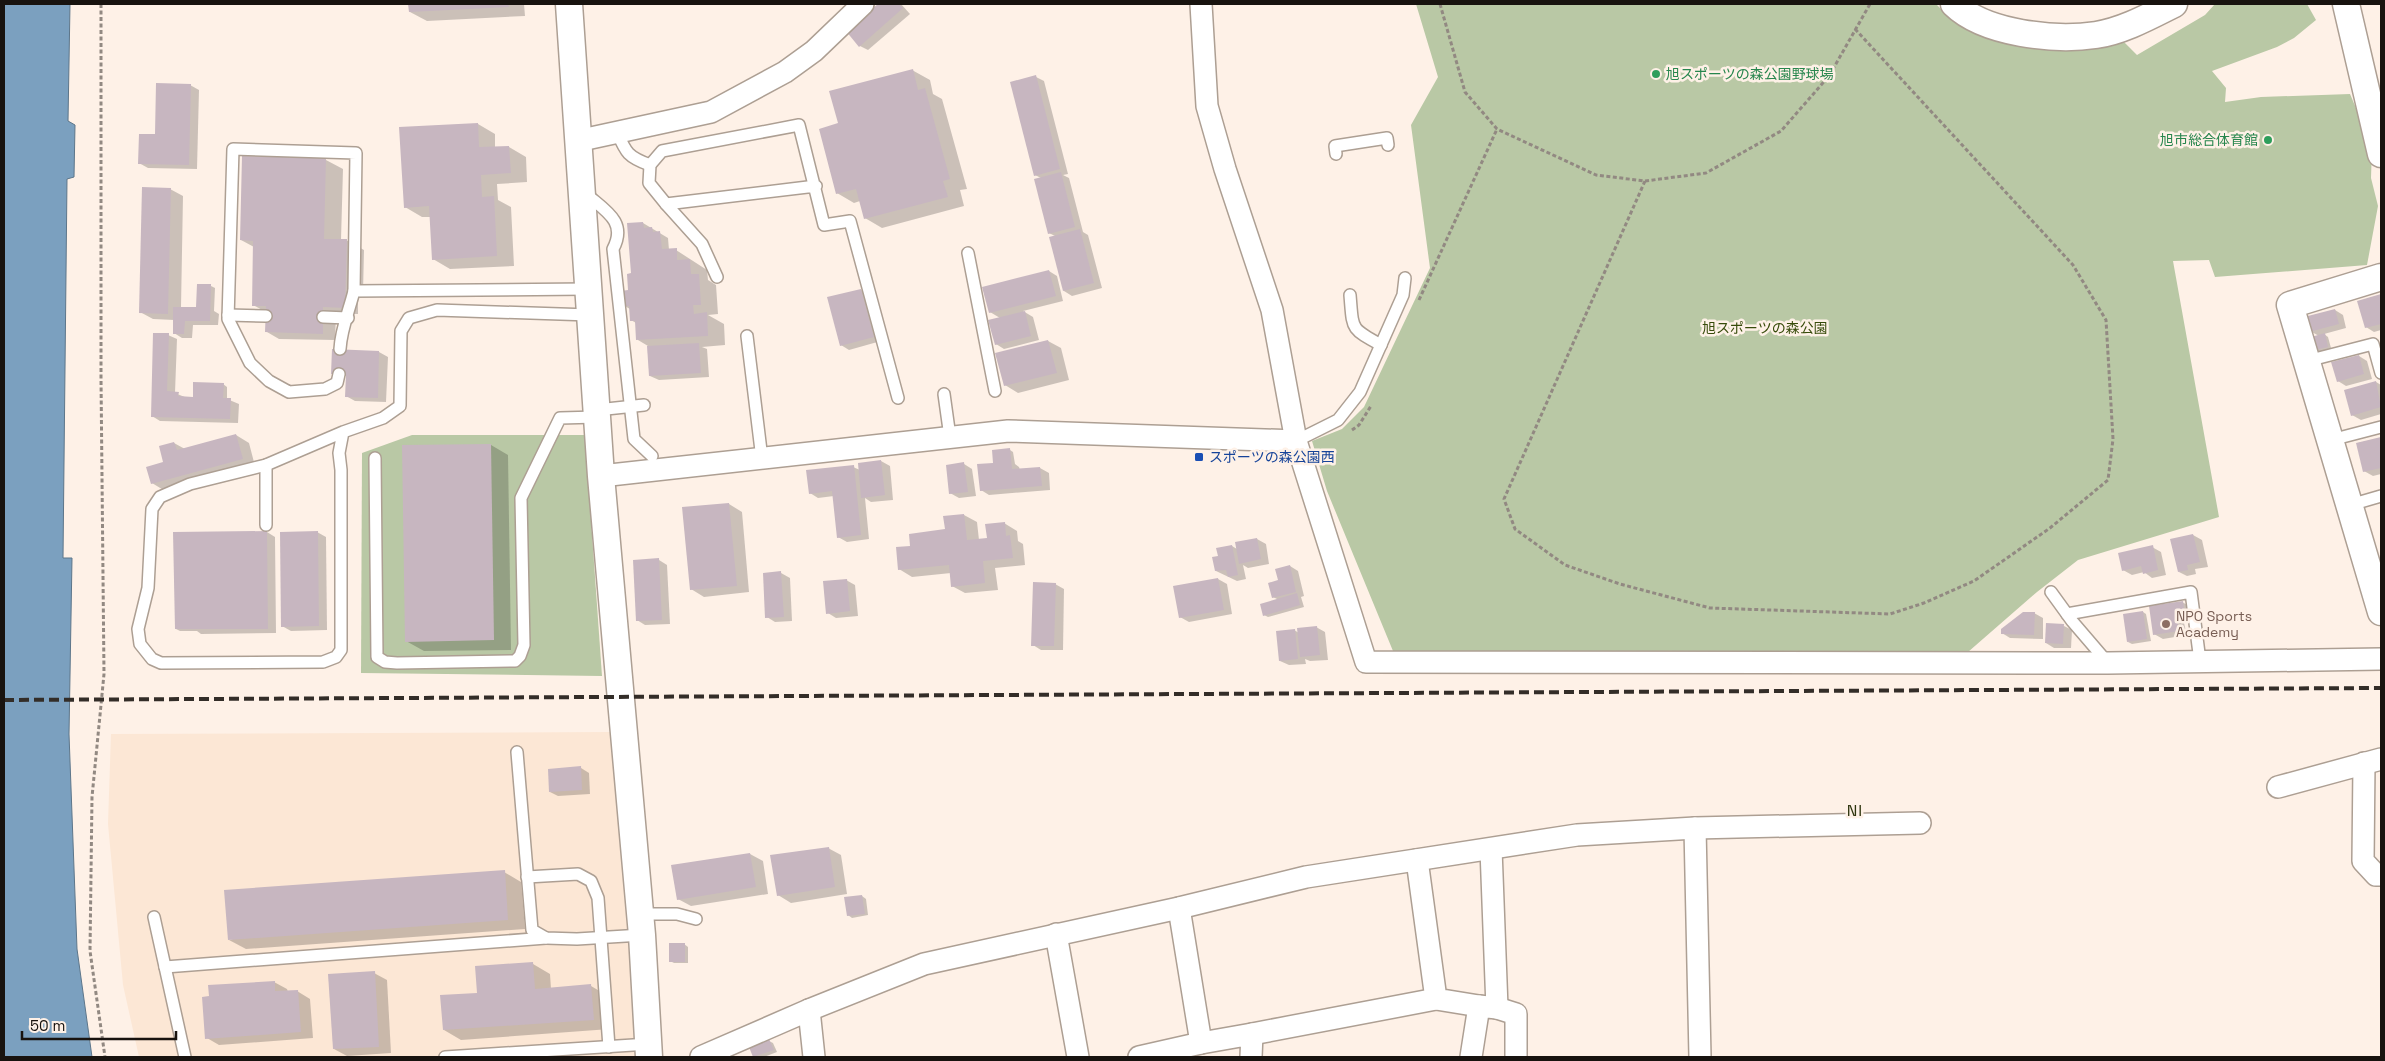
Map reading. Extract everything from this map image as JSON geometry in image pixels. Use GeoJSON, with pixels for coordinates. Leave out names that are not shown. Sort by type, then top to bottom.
{"type":"FeatureCollection","features":[{"type":"Feature","properties":{"kind":"street"},"geometry":{"type":"LineString","coordinates":[[569,4],[580,189],[601,476],[641,925],[649,1051]]}},
{"type":"Feature","properties":{"kind":"street"},"geometry":{"type":"LineString","coordinates":[[577,141],[711,112],[784,72],[814,51],[863,4]]}},
{"type":"Feature","properties":{"kind":"street"},"geometry":{"type":"LineString","coordinates":[[1201,4],[1207,106],[1225,169],[1272,310],[1296,441],[1366,662],[1906,661],[2108,663],[2381,659]]}},
{"type":"Feature","properties":{"kind":"street"},"geometry":{"type":"LineString","coordinates":[[1954,4],[1980,20],[2002,29],[2063,36],[2096,35],[2125,26],[2174,4]]}},
{"type":"Feature","properties":{"kind":"street"},"geometry":{"type":"LineString","coordinates":[[2346,4],[2371,83],[2381,154]]}},
{"type":"Feature","properties":{"kind":"street"},"geometry":{"type":"LineString","coordinates":[[2381,277],[2290,306],[2381,612]]}},
{"type":"Feature","properties":{"kind":"street"},"geometry":{"type":"LineString","coordinates":[[601,476],[1008,431],[1296,441]]}},
{"type":"Feature","properties":{"kind":"street"},"geometry":{"type":"LineString","coordinates":[[2278,787],[2373,761],[2362,861],[2376,875],[2381,875]]}},
{"type":"Feature","properties":{"kind":"street"},"geometry":{"type":"LineString","coordinates":[[701,1057],[809,1010],[924,964],[1179,908],[1306,877],[1577,835],[1695,828],[1920,823]]}},
{"type":"Feature","properties":{"kind":"street"},"geometry":{"type":"LineString","coordinates":[[1695,828],[1700,1057]]}},
{"type":"Feature","properties":{"kind":"street"},"geometry":{"type":"LineString","coordinates":[[1471,1057],[1488,1007],[1491,848]]}},
{"type":"Feature","properties":{"kind":"street"},"geometry":{"type":"LineString","coordinates":[[1417,860],[1436,999]]}},
{"type":"Feature","properties":{"kind":"street"},"geometry":{"type":"LineString","coordinates":[[1179,908],[1201,1043]]}},
{"type":"Feature","properties":{"kind":"street"},"geometry":{"type":"LineString","coordinates":[[1056,934],[1078,1057]]}},
{"type":"Feature","properties":{"kind":"street"},"geometry":{"type":"LineString","coordinates":[[1139,1057],[1201,1043],[1436,999],[1488,1007],[1516,1014],[1516,1057]]}},
{"type":"Feature","properties":{"kind":"street"},"geometry":{"type":"LineString","coordinates":[[809,1010],[814,1057]]}},
{"type":"Feature","properties":{"kind":"street"},"geometry":{"type":"LineString","coordinates":[[1251,1057],[1252,1034]]}},
{"type":"Feature","properties":{"kind":"lane"},"geometry":{"type":"LineString","coordinates":[[717,277],[702,244],[649,183],[650,165],[662,151],[799,126],[816,186],[824,225],[850,221],[898,398]]}},
{"type":"Feature","properties":{"kind":"lane"},"geometry":{"type":"LineString","coordinates":[[618,132],[625,152],[639,161],[650,165]]}},
{"type":"Feature","properties":{"kind":"lane"},"geometry":{"type":"LineString","coordinates":[[1336,154],[1335,146],[1387,138],[1388,145]]}},
{"type":"Feature","properties":{"kind":"lane"},"geometry":{"type":"LineString","coordinates":[[339,374],[337,383],[325,389],[289,392],[269,381],[250,363],[228,319],[233,148],[356,153],[354,291],[348,318],[341,332],[340,349]]}},
{"type":"Feature","properties":{"kind":"lane"},"geometry":{"type":"LineString","coordinates":[[666,204],[816,186]]}},
{"type":"Feature","properties":{"kind":"lane"},"geometry":{"type":"LineString","coordinates":[[580,189],[615,220],[618,231],[618,240],[613,249],[634,439],[652,456]]}},
{"type":"Feature","properties":{"kind":"lane"},"geometry":{"type":"LineString","coordinates":[[968,253],[995,391]]}},
{"type":"Feature","properties":{"kind":"lane"},"geometry":{"type":"LineString","coordinates":[[1296,441],[1338,420],[1351,406],[1360,392],[1403,295],[1405,278]]}},
{"type":"Feature","properties":{"kind":"lane"},"geometry":{"type":"LineString","coordinates":[[354,291],[589,302]]}},
{"type":"Feature","properties":{"kind":"lane"},"geometry":{"type":"LineString","coordinates":[[1350,296],[1352,321],[1356,331],[1381,345]]}},
{"type":"Feature","properties":{"kind":"lane"},"geometry":{"type":"LineString","coordinates":[[343,432],[339,453],[341,479],[341,650],[336,657],[323,662],[161,663],[152,659],[140,644],[138,629],[148,588],[152,509],[160,497],[190,484],[266,465],[343,432],[383,418],[400,406],[401,331],[409,318],[437,310],[589,302]]}},
{"type":"Feature","properties":{"kind":"lane"},"geometry":{"type":"LineString","coordinates":[[228,315],[266,316]]}},
{"type":"Feature","properties":{"kind":"lane"},"geometry":{"type":"LineString","coordinates":[[323,317],[348,318]]}},
{"type":"Feature","properties":{"kind":"lane"},"geometry":{"type":"LineString","coordinates":[[747,336],[762,459]]}},
{"type":"Feature","properties":{"kind":"lane"},"geometry":{"type":"LineString","coordinates":[[2307,362],[2374,344],[2381,373]]}},
{"type":"Feature","properties":{"kind":"lane"},"geometry":{"type":"LineString","coordinates":[[944,394],[950,437]]}},
{"type":"Feature","properties":{"kind":"lane"},"geometry":{"type":"LineString","coordinates":[[375,458],[377,657],[385,662],[397,663],[515,661],[520,656],[524,645],[521,498],[560,418],[597,414],[630,406],[644,405]]}},
{"type":"Feature","properties":{"kind":"lane"},"geometry":{"type":"LineString","coordinates":[[2330,440],[2381,427]]}},
{"type":"Feature","properties":{"kind":"lane"},"geometry":{"type":"LineString","coordinates":[[266,465],[266,525]]}},
{"type":"Feature","properties":{"kind":"lane"},"geometry":{"type":"LineString","coordinates":[[2350,505],[2381,496]]}},
{"type":"Feature","properties":{"kind":"lane"},"geometry":{"type":"LineString","coordinates":[[2051,592],[2108,663]]}},
{"type":"Feature","properties":{"kind":"lane"},"geometry":{"type":"LineString","coordinates":[[2067,614],[2191,592],[2200,661]]}},
{"type":"Feature","properties":{"kind":"lane"},"geometry":{"type":"LineString","coordinates":[[517,752],[532,930],[546,938]]}},
{"type":"Feature","properties":{"kind":"lane"},"geometry":{"type":"LineString","coordinates":[[527,877],[578,874],[591,882],[598,898],[609,1047]]}},
{"type":"Feature","properties":{"kind":"lane"},"geometry":{"type":"LineString","coordinates":[[165,967],[546,938],[600,938],[677,914],[696,919]]}},
{"type":"Feature","properties":{"kind":"lane"},"geometry":{"type":"LineString","coordinates":[[154,917],[185,1057]]}},
{"type":"Feature","properties":{"kind":"lane"},"geometry":{"type":"LineString","coordinates":[[445,1057],[609,1047],[649,1051]]}},
{"type":"Feature","properties":{"kind":"path"},"geometry":{"type":"LineString","coordinates":[[102,4],[101,378],[104,674],[92,797],[90,951],[105,1057]]}},
{"type":"Feature","properties":{"kind":"path"},"geometry":{"type":"LineString","coordinates":[[1440,4],[1465,92],[1497,129],[1596,175],[1645,181],[1706,173],[1781,131],[1829,76],[1870,4]]}},
{"type":"Feature","properties":{"kind":"path"},"geometry":{"type":"LineString","coordinates":[[1645,181],[1504,499],[1515,529],[1565,565],[1620,584],[1710,608],[1890,614],[1924,603],[1974,581],[2050,528],[2108,480],[2113,439],[2106,320],[2073,265],[1855,29]]}},
{"type":"Feature","properties":{"kind":"shaded area"},"geometry":{"type":"Polygon","coordinates":[[[611,732],[640,1057],[139,1057],[123,985],[108,824],[111,734],[611,732]]]}},
{"type":"Feature","properties":{"kind":"green space","name":"旭スポーツの森公園"},"geometry":{"type":"Polygon","coordinates":[[[1416,4],[1936,4],[1956,21],[1977,33],[2000,42],[2024,46],[2074,48],[2124,42],[2137,55],[2205,15],[2215,4],[2307,4],[2316,20],[2294,38],[2277,47],[2212,71],[2226,88],[2225,102],[2261,97],[2350,94],[2372,146],[2371,178],[2378,206],[2367,265],[2215,277],[2209,260],[2173,261],[2219,517],[2078,560],[2037,592],[1968,652],[1393,651],[1327,491],[1312,441],[1342,429],[1364,407],[1430,268],[1411,125],[1438,77],[1416,4]]]}},
{"type":"Feature","properties":{"kind":"green space"},"geometry":{"type":"Polygon","coordinates":[[[412,435],[585,435],[602,676],[361,673],[362,453],[412,435]]]}},
{"type":"Feature","properties":{"kind":"water"},"geometry":{"type":"Polygon","coordinates":[[[4,4],[70,4],[68,121],[75,125],[74,177],[67,179],[63,558],[72,558],[69,734],[77,949],[92,1057],[4,1057],[4,4]]]}},
{"type":"Feature","properties":{"kind":"building"},"geometry":{"type":"Polygon","coordinates":[[[408,4],[508,4],[509,7],[409,12],[408,4]]]}},
{"type":"Feature","properties":{"kind":"building"},"geometry":{"type":"Polygon","coordinates":[[[878,4],[899,4],[903,8],[859,47],[846,31],[878,4]]]}},
{"type":"Feature","properties":{"kind":"building"},"geometry":{"type":"Polygon","coordinates":[[[913,69],[918,90],[925,88],[950,179],[943,181],[948,197],[864,219],[856,189],[836,194],[819,129],[838,123],[829,91],[913,69]]]}},
{"type":"Feature","properties":{"kind":"building"},"geometry":{"type":"Polygon","coordinates":[[[1036,75],[1060,169],[1034,176],[1010,82],[1036,75]]]}},
{"type":"Feature","properties":{"kind":"building"},"geometry":{"type":"Polygon","coordinates":[[[156,83],[191,84],[189,165],[138,164],[139,134],[155,134],[156,83]]]}},
{"type":"Feature","properties":{"kind":"building"},"geometry":{"type":"Polygon","coordinates":[[[478,123],[479,147],[509,146],[511,173],[481,175],[482,197],[494,196],[497,256],[432,260],[429,206],[404,208],[399,127],[478,123]]]}},
{"type":"Feature","properties":{"kind":"building"},"geometry":{"type":"Polygon","coordinates":[[[242,156],[326,158],[324,239],[347,239],[345,308],[323,307],[323,334],[265,332],[266,306],[252,306],[253,241],[240,240],[242,156]]]}},
{"type":"Feature","properties":{"kind":"building"},"geometry":{"type":"Polygon","coordinates":[[[1061,172],[1075,227],[1048,234],[1034,179],[1061,172]]]}},
{"type":"Feature","properties":{"kind":"building"},"geometry":{"type":"Polygon","coordinates":[[[142,187],[171,188],[168,314],[139,313],[142,187]]]}},
{"type":"Feature","properties":{"kind":"building"},"geometry":{"type":"Polygon","coordinates":[[[643,222],[644,228],[652,227],[653,232],[660,231],[662,249],[677,248],[677,260],[690,259],[691,274],[699,274],[701,305],[693,305],[694,314],[707,312],[708,336],[636,340],[635,321],[630,321],[629,306],[622,306],[621,291],[628,290],[627,274],[631,273],[627,223],[643,222]]]}},
{"type":"Feature","properties":{"kind":"building"},"geometry":{"type":"Polygon","coordinates":[[[1080,229],[1094,283],[1063,291],[1049,237],[1080,229]]]}},
{"type":"Feature","properties":{"kind":"building"},"geometry":{"type":"Polygon","coordinates":[[[1049,270],[1056,296],[989,313],[982,287],[1049,270]]]}},
{"type":"Feature","properties":{"kind":"building"},"geometry":{"type":"Polygon","coordinates":[[[197,284],[211,284],[210,321],[185,321],[184,334],[173,334],[173,307],[196,307],[197,284]]]}},
{"type":"Feature","properties":{"kind":"building"},"geometry":{"type":"Polygon","coordinates":[[[861,289],[874,337],[840,346],[827,297],[861,289]]]}},
{"type":"Feature","properties":{"kind":"building"},"geometry":{"type":"Polygon","coordinates":[[[2381,294],[2381,324],[2365,328],[2357,301],[2381,294]]]}},
{"type":"Feature","properties":{"kind":"building"},"geometry":{"type":"Polygon","coordinates":[[[2335,309],[2339,324],[2309,332],[2304,317],[2335,309]]]}},
{"type":"Feature","properties":{"kind":"building"},"geometry":{"type":"Polygon","coordinates":[[[1025,311],[1031,336],[995,345],[988,320],[1025,311]]]}},
{"type":"Feature","properties":{"kind":"building"},"geometry":{"type":"Polygon","coordinates":[[[153,333],[169,333],[167,391],[179,392],[178,396],[193,397],[193,382],[224,383],[223,398],[231,398],[230,419],[151,417],[153,333]]]}},
{"type":"Feature","properties":{"kind":"building"},"geometry":{"type":"Polygon","coordinates":[[[2325,333],[2328,347],[2315,350],[2311,337],[2325,333]]]}},
{"type":"Feature","properties":{"kind":"building"},"geometry":{"type":"Polygon","coordinates":[[[1048,340],[1057,373],[1004,386],[995,353],[1048,340]]]}},
{"type":"Feature","properties":{"kind":"building"},"geometry":{"type":"Polygon","coordinates":[[[699,343],[701,373],[649,376],[647,346],[699,343]]]}},
{"type":"Feature","properties":{"kind":"building"},"geometry":{"type":"Polygon","coordinates":[[[332,349],[379,351],[378,398],[345,397],[346,375],[331,374],[332,349]]]}},
{"type":"Feature","properties":{"kind":"building"},"geometry":{"type":"Polygon","coordinates":[[[2359,355],[2364,374],[2337,382],[2331,362],[2359,355]]]}},
{"type":"Feature","properties":{"kind":"building"},"geometry":{"type":"Polygon","coordinates":[[[2376,381],[2381,407],[2351,416],[2344,390],[2376,381]]]}},
{"type":"Feature","properties":{"kind":"building"},"geometry":{"type":"Polygon","coordinates":[[[236,434],[243,459],[151,484],[146,467],[163,462],[159,446],[174,442],[177,450],[236,434]]]}},
{"type":"Feature","properties":{"kind":"building"},"geometry":{"type":"Polygon","coordinates":[[[2381,437],[2381,468],[2363,472],[2356,443],[2381,437]]]}},
{"type":"Feature","properties":{"kind":"building"},"geometry":{"type":"Polygon","coordinates":[[[491,444],[494,640],[405,642],[402,445],[491,444]]]}},
{"type":"Feature","properties":{"kind":"building"},"geometry":{"type":"Polygon","coordinates":[[[1010,448],[1012,469],[1040,467],[1042,486],[980,491],[977,464],[993,463],[992,450],[1010,448]]]}},
{"type":"Feature","properties":{"kind":"building"},"geometry":{"type":"Polygon","coordinates":[[[881,460],[885,495],[861,498],[858,463],[881,460]]]}},
{"type":"Feature","properties":{"kind":"building"},"geometry":{"type":"Polygon","coordinates":[[[964,462],[968,492],[949,494],[946,465],[964,462]]]}},
{"type":"Feature","properties":{"kind":"building"},"geometry":{"type":"Polygon","coordinates":[[[854,465],[861,535],[837,538],[832,491],[809,494],[806,470],[854,465]]]}},
{"type":"Feature","properties":{"kind":"building"},"geometry":{"type":"Polygon","coordinates":[[[729,503],[737,586],[690,590],[682,507],[729,503]]]}},
{"type":"Feature","properties":{"kind":"building"},"geometry":{"type":"Polygon","coordinates":[[[964,514],[967,540],[987,538],[985,524],[1005,522],[1006,536],[1010,535],[1013,558],[983,561],[985,583],[951,587],[949,565],[898,570],[896,547],[910,546],[909,534],[945,529],[943,516],[964,514]]]}},
{"type":"Feature","properties":{"kind":"building"},"geometry":{"type":"Polygon","coordinates":[[[267,531],[268,629],[175,629],[173,532],[267,531]]]}},
{"type":"Feature","properties":{"kind":"building"},"geometry":{"type":"Polygon","coordinates":[[[318,531],[319,626],[281,627],[280,532],[318,531]]]}},
{"type":"Feature","properties":{"kind":"building"},"geometry":{"type":"Polygon","coordinates":[[[2193,534],[2200,562],[2187,565],[2188,570],[2178,572],[2170,539],[2193,534]]]}},
{"type":"Feature","properties":{"kind":"building"},"geometry":{"type":"Polygon","coordinates":[[[1257,538],[1261,559],[1239,564],[1235,542],[1257,538]]]}},
{"type":"Feature","properties":{"kind":"building"},"geometry":{"type":"Polygon","coordinates":[[[1232,545],[1238,575],[1228,577],[1226,570],[1215,571],[1212,557],[1218,556],[1216,548],[1232,545]]]}},
{"type":"Feature","properties":{"kind":"building"},"geometry":{"type":"Polygon","coordinates":[[[2153,545],[2158,570],[2143,574],[2141,566],[2122,571],[2118,553],[2153,545]]]}},
{"type":"Feature","properties":{"kind":"building"},"geometry":{"type":"Polygon","coordinates":[[[659,558],[662,620],[636,621],[633,560],[659,558]]]}},
{"type":"Feature","properties":{"kind":"building"},"geometry":{"type":"Polygon","coordinates":[[[1290,565],[1296,592],[1272,598],[1268,583],[1278,580],[1275,569],[1290,565]]]}},
{"type":"Feature","properties":{"kind":"building"},"geometry":{"type":"Polygon","coordinates":[[[781,571],[784,617],[765,618],[763,573],[781,571]]]}},
{"type":"Feature","properties":{"kind":"building"},"geometry":{"type":"Polygon","coordinates":[[[1218,578],[1224,610],[1179,618],[1173,586],[1218,578]]]}},
{"type":"Feature","properties":{"kind":"building"},"geometry":{"type":"Polygon","coordinates":[[[847,579],[850,611],[826,614],[823,581],[847,579]]]}},
{"type":"Feature","properties":{"kind":"building"},"geometry":{"type":"Polygon","coordinates":[[[1033,582],[1056,583],[1054,646],[1031,646],[1033,582]]]}},
{"type":"Feature","properties":{"kind":"building"},"geometry":{"type":"Polygon","coordinates":[[[1297,593],[1300,605],[1263,616],[1260,604],[1297,593]]]}},
{"type":"Feature","properties":{"kind":"building"},"geometry":{"type":"Polygon","coordinates":[[[2183,601],[2185,617],[2177,619],[2179,631],[2153,635],[2149,606],[2183,601]]]}},
{"type":"Feature","properties":{"kind":"building"},"geometry":{"type":"Polygon","coordinates":[[[2143,611],[2147,639],[2127,642],[2123,614],[2143,611]]]}},
{"type":"Feature","properties":{"kind":"building"},"geometry":{"type":"Polygon","coordinates":[[[2023,612],[2035,612],[2034,635],[2001,634],[2001,629],[2023,612]]]}},
{"type":"Feature","properties":{"kind":"building"},"geometry":{"type":"Polygon","coordinates":[[[2046,623],[2064,624],[2063,644],[2045,643],[2046,623]]]}},
{"type":"Feature","properties":{"kind":"building"},"geometry":{"type":"Polygon","coordinates":[[[1317,626],[1320,655],[1300,657],[1297,628],[1317,626]]]}},
{"type":"Feature","properties":{"kind":"building"},"geometry":{"type":"Polygon","coordinates":[[[1295,629],[1298,659],[1279,661],[1276,631],[1295,629]]]}},
{"type":"Feature","properties":{"kind":"building"},"geometry":{"type":"Polygon","coordinates":[[[581,766],[582,790],[549,792],[548,769],[581,766]]]}},
{"type":"Feature","properties":{"kind":"building"},"geometry":{"type":"Polygon","coordinates":[[[829,847],[835,887],[777,896],[770,855],[829,847]]]}},
{"type":"Feature","properties":{"kind":"building"},"geometry":{"type":"Polygon","coordinates":[[[750,853],[756,887],[677,900],[671,865],[750,853]]]}},
{"type":"Feature","properties":{"kind":"building"},"geometry":{"type":"Polygon","coordinates":[[[505,870],[508,920],[228,940],[224,890],[505,870]]]}},
{"type":"Feature","properties":{"kind":"building"},"geometry":{"type":"Polygon","coordinates":[[[862,895],[865,914],[847,916],[844,897],[862,895]]]}},
{"type":"Feature","properties":{"kind":"building"},"geometry":{"type":"Polygon","coordinates":[[[669,943],[685,943],[685,962],[669,962],[669,943]]]}},
{"type":"Feature","properties":{"kind":"building"},"geometry":{"type":"Polygon","coordinates":[[[533,962],[535,989],[591,984],[594,1020],[443,1030],[440,995],[477,993],[475,966],[533,962]]]}},
{"type":"Feature","properties":{"kind":"building"},"geometry":{"type":"Polygon","coordinates":[[[375,971],[379,1047],[333,1049],[328,974],[375,971]]]}},
{"type":"Feature","properties":{"kind":"building"},"geometry":{"type":"Polygon","coordinates":[[[275,981],[275,991],[298,990],[301,1032],[205,1039],[202,997],[209,996],[208,985],[275,981]]]}},
{"type":"Feature","properties":{"kind":"building"},"geometry":{"type":"Polygon","coordinates":[[[769,1039],[774,1050],[753,1057],[749,1047],[769,1039]]]}},
{"type":"Feature","properties":{"kind":"railway"},"geometry":{"type":"LineString","coordinates":[[4,700],[2381,688]]}},
{"type":"Feature","properties":{"kind":"place","name":"旭スポーツの森公園野球場"},"geometry":{"type":"Point","coordinates":[1656,74]}},
{"type":"Feature","properties":{"kind":"place","name":"旭市総合体育館"},"geometry":{"type":"Point","coordinates":[2268,140]}},
{"type":"Feature","properties":{"kind":"place","name":"スポーツの森公園西"},"geometry":{"type":"Point","coordinates":[1199,457]}},
{"type":"Feature","properties":{"kind":"place","name":"NPO Sports Academy"},"geometry":{"type":"Point","coordinates":[2166,624]}},
{"type":"Feature","properties":{"kind":"district","name":"NI"},"geometry":{"type":"Point","coordinates":[1855,810]}}]}
